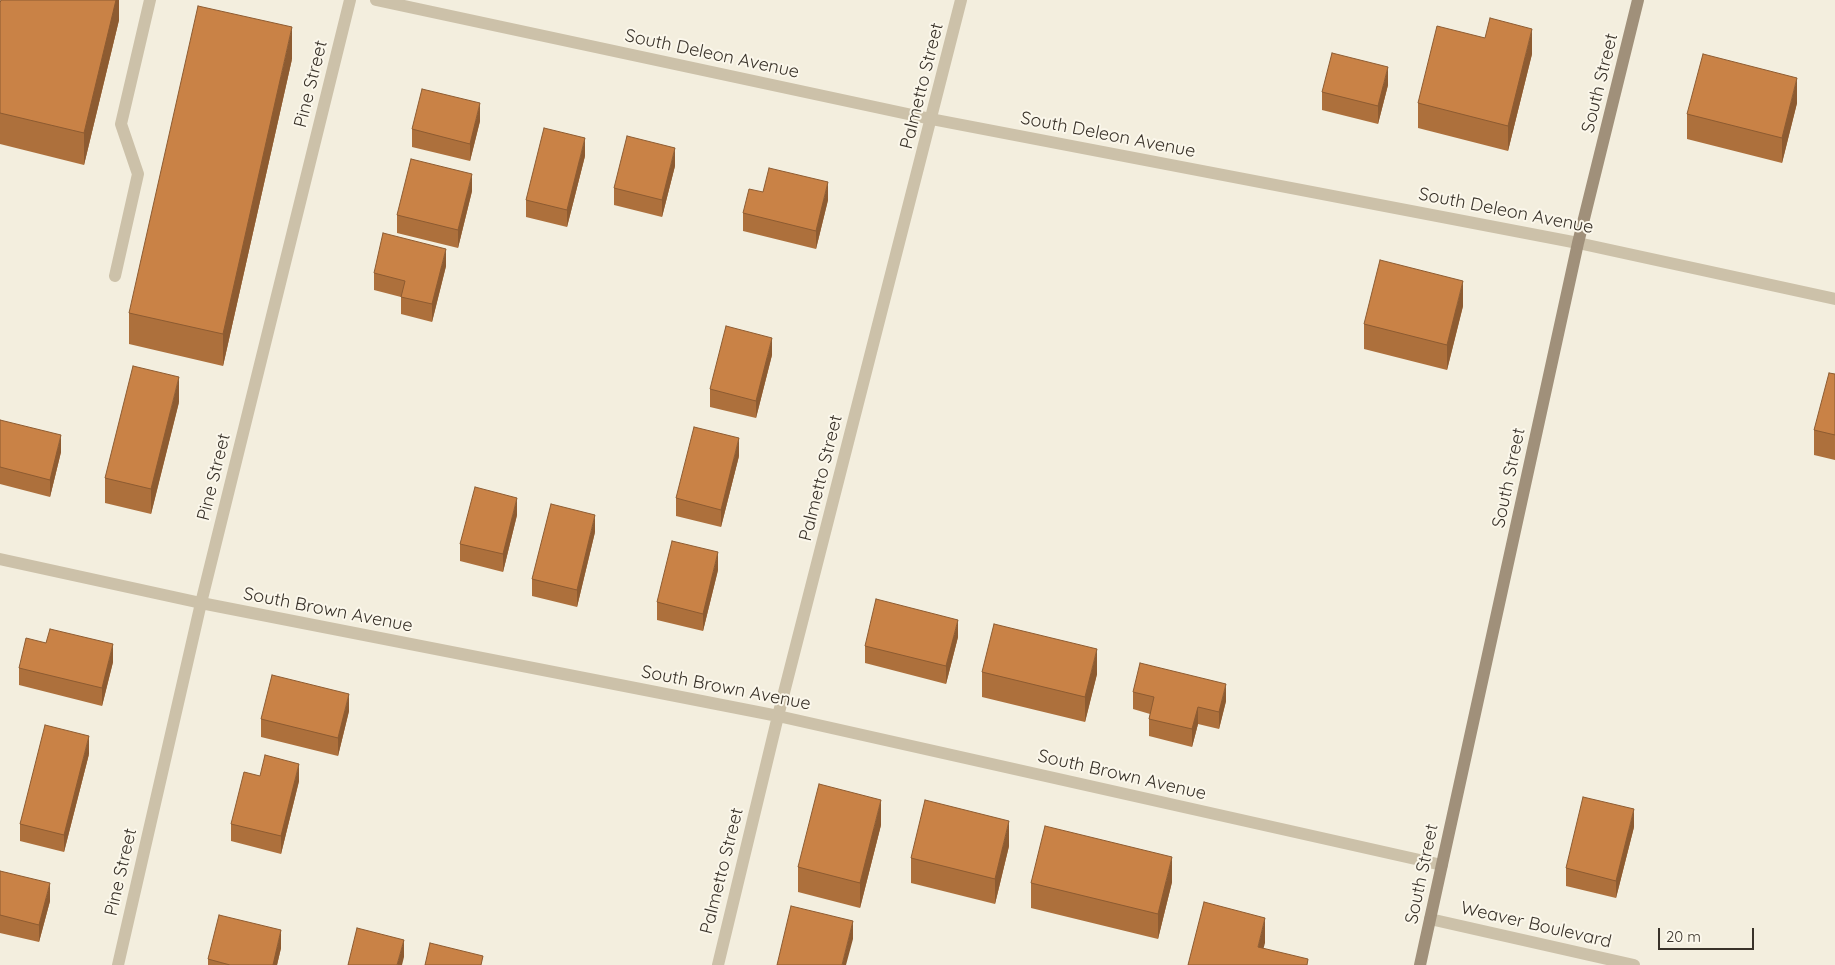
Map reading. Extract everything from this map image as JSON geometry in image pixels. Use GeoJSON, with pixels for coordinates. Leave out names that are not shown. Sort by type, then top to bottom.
{"type":"FeatureCollection","features":[{"type":"Feature","properties":{"kind":"main road","name":"South Street"},"geometry":{"type":"LineString","coordinates":[[1420,965],[1578,243],[1638,0]]}},
{"type":"Feature","properties":{"kind":"street"},"geometry":{"type":"LineString","coordinates":[[115,276],[138,174],[121,124],[150,0]]}},
{"type":"Feature","properties":{"kind":"street","name":"Pine Street"},"geometry":{"type":"LineString","coordinates":[[118,965],[201,603],[350,0]]}},
{"type":"Feature","properties":{"kind":"street","name":"South Deleon Avenue"},"geometry":{"type":"LineString","coordinates":[[376,0],[931,119],[1578,243],[1835,299]]}},
{"type":"Feature","properties":{"kind":"street","name":"Palmetto Street"},"geometry":{"type":"LineString","coordinates":[[718,965],[778,716],[961,0]]}},
{"type":"Feature","properties":{"kind":"street","name":"South Brown Avenue"},"geometry":{"type":"LineString","coordinates":[[0,559],[201,603],[778,716],[1442,865]]}},
{"type":"Feature","properties":{"kind":"street","name":"Weaver Boulevard"},"geometry":{"type":"LineString","coordinates":[[1430,919],[1634,965]]}},
{"type":"Feature","properties":{"kind":"building"},"geometry":{"type":"Polygon","coordinates":[[[1,0],[116,0],[84,133],[0,113],[1,0]]]}},
{"type":"Feature","properties":{"kind":"building"},"geometry":{"type":"Polygon","coordinates":[[[198,6],[292,27],[223,334],[129,313],[198,6]]]}},
{"type":"Feature","properties":{"kind":"building"},"geometry":{"type":"Polygon","coordinates":[[[1490,18],[1532,29],[1508,126],[1418,103],[1437,26],[1485,38],[1490,18]]]}},
{"type":"Feature","properties":{"kind":"building"},"geometry":{"type":"Polygon","coordinates":[[[1332,53],[1388,67],[1378,106],[1322,92],[1332,53]]]}},
{"type":"Feature","properties":{"kind":"building"},"geometry":{"type":"Polygon","coordinates":[[[1703,54],[1797,78],[1782,138],[1687,114],[1703,54]]]}},
{"type":"Feature","properties":{"kind":"building"},"geometry":{"type":"Polygon","coordinates":[[[422,89],[480,103],[470,144],[412,129],[422,89]]]}},
{"type":"Feature","properties":{"kind":"building"},"geometry":{"type":"Polygon","coordinates":[[[544,128],[585,138],[567,210],[526,200],[544,128]]]}},
{"type":"Feature","properties":{"kind":"building"},"geometry":{"type":"Polygon","coordinates":[[[627,136],[675,148],[662,200],[614,188],[627,136]]]}},
{"type":"Feature","properties":{"kind":"building"},"geometry":{"type":"Polygon","coordinates":[[[411,159],[472,174],[458,230],[397,215],[411,159]]]}},
{"type":"Feature","properties":{"kind":"building"},"geometry":{"type":"Polygon","coordinates":[[[769,168],[828,182],[816,231],[743,213],[749,189],[763,192],[769,168]]]}},
{"type":"Feature","properties":{"kind":"building"},"geometry":{"type":"Polygon","coordinates":[[[383,233],[446,249],[432,304],[401,297],[405,281],[374,273],[383,233]]]}},
{"type":"Feature","properties":{"kind":"building"},"geometry":{"type":"Polygon","coordinates":[[[1380,260],[1463,281],[1447,345],[1364,324],[1380,260]]]}},
{"type":"Feature","properties":{"kind":"building"},"geometry":{"type":"Polygon","coordinates":[[[726,326],[772,338],[756,401],[710,389],[726,326]]]}},
{"type":"Feature","properties":{"kind":"building"},"geometry":{"type":"Polygon","coordinates":[[[133,366],[179,377],[151,489],[105,478],[133,366]]]}},
{"type":"Feature","properties":{"kind":"building"},"geometry":{"type":"Polygon","coordinates":[[[1829,373],[1835,374],[1835,435],[1814,430],[1829,373]]]}},
{"type":"Feature","properties":{"kind":"building"},"geometry":{"type":"Polygon","coordinates":[[[0,420],[61,435],[50,480],[0,467],[0,420]]]}},
{"type":"Feature","properties":{"kind":"building"},"geometry":{"type":"Polygon","coordinates":[[[694,427],[739,438],[721,510],[676,498],[694,427]]]}},
{"type":"Feature","properties":{"kind":"building"},"geometry":{"type":"Polygon","coordinates":[[[475,487],[517,498],[503,554],[460,544],[475,487]]]}},
{"type":"Feature","properties":{"kind":"building"},"geometry":{"type":"Polygon","coordinates":[[[551,504],[595,515],[577,590],[532,579],[551,504]]]}},
{"type":"Feature","properties":{"kind":"building"},"geometry":{"type":"Polygon","coordinates":[[[672,541],[718,552],[703,614],[657,602],[672,541]]]}},
{"type":"Feature","properties":{"kind":"building"},"geometry":{"type":"Polygon","coordinates":[[[876,599],[958,620],[946,666],[865,646],[876,599]]]}},
{"type":"Feature","properties":{"kind":"building"},"geometry":{"type":"Polygon","coordinates":[[[994,624],[1097,649],[1085,697],[982,672],[994,624]]]}},
{"type":"Feature","properties":{"kind":"building"},"geometry":{"type":"Polygon","coordinates":[[[50,629],[113,644],[102,688],[19,668],[26,638],[46,643],[50,629]]]}},
{"type":"Feature","properties":{"kind":"building"},"geometry":{"type":"Polygon","coordinates":[[[1140,663],[1226,684],[1219,712],[1198,707],[1192,729],[1149,719],[1154,697],[1133,692],[1140,663]]]}},
{"type":"Feature","properties":{"kind":"building"},"geometry":{"type":"Polygon","coordinates":[[[272,675],[349,694],[338,738],[261,719],[272,675]]]}},
{"type":"Feature","properties":{"kind":"building"},"geometry":{"type":"Polygon","coordinates":[[[45,725],[89,736],[64,835],[20,824],[45,725]]]}},
{"type":"Feature","properties":{"kind":"building"},"geometry":{"type":"Polygon","coordinates":[[[265,755],[299,764],[281,836],[231,824],[244,772],[260,776],[265,755]]]}},
{"type":"Feature","properties":{"kind":"building"},"geometry":{"type":"Polygon","coordinates":[[[819,784],[881,800],[860,883],[798,867],[819,784]]]}},
{"type":"Feature","properties":{"kind":"building"},"geometry":{"type":"Polygon","coordinates":[[[1583,797],[1634,809],[1616,881],[1566,868],[1583,797]]]}},
{"type":"Feature","properties":{"kind":"building"},"geometry":{"type":"Polygon","coordinates":[[[925,800],[1009,821],[995,879],[911,858],[925,800]]]}},
{"type":"Feature","properties":{"kind":"building"},"geometry":{"type":"Polygon","coordinates":[[[1045,826],[1172,857],[1158,914],[1031,883],[1045,826]]]}},
{"type":"Feature","properties":{"kind":"building"},"geometry":{"type":"Polygon","coordinates":[[[0,871],[50,883],[39,925],[0,915],[0,871]]]}},
{"type":"Feature","properties":{"kind":"building"},"geometry":{"type":"Polygon","coordinates":[[[1204,902],[1265,918],[1258,947],[1308,959],[1307,965],[1188,965],[1204,902]]]}},
{"type":"Feature","properties":{"kind":"building"},"geometry":{"type":"Polygon","coordinates":[[[791,906],[853,921],[842,965],[777,965],[791,906]]]}},
{"type":"Feature","properties":{"kind":"building"},"geometry":{"type":"Polygon","coordinates":[[[219,915],[281,930],[273,965],[230,965],[208,959],[219,915]]]}},
{"type":"Feature","properties":{"kind":"building"},"geometry":{"type":"Polygon","coordinates":[[[357,928],[404,940],[397,965],[348,965],[357,928]]]}},
{"type":"Feature","properties":{"kind":"building"},"geometry":{"type":"Polygon","coordinates":[[[430,943],[483,956],[481,965],[425,965],[430,943]]]}}]}
